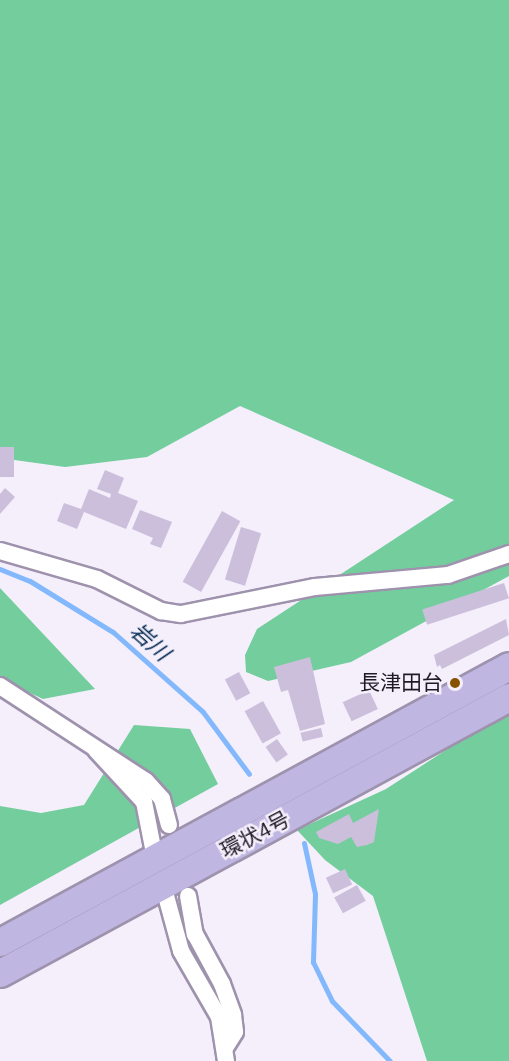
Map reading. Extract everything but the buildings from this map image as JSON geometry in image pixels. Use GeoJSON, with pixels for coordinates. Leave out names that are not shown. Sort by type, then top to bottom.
{"type":"FeatureCollection","features":[{"type":"Feature","properties":{"kind":"main road","name":"環状4号"},"geometry":{"type":"LineString","coordinates":[[0,942],[509,666]]}},
{"type":"Feature","properties":{"kind":"main road","name":"環状4号"},"geometry":{"type":"LineString","coordinates":[[0,973],[509,697]]}},
{"type":"Feature","properties":{"kind":"street"},"geometry":{"type":"LineString","coordinates":[[0,551],[97,579],[161,611],[181,614],[315,586],[448,575],[509,554]]}},
{"type":"Feature","properties":{"kind":"street"},"geometry":{"type":"LineString","coordinates":[[0,686],[88,740],[157,792],[169,825]]}},
{"type":"Feature","properties":{"kind":"street"},"geometry":{"type":"LineString","coordinates":[[88,740],[144,802],[156,858]]}},
{"type":"Feature","properties":{"kind":"street"},"geometry":{"type":"LineString","coordinates":[[163,885],[176,938],[215,1007],[226,1055]]}},
{"type":"Feature","properties":{"kind":"street"},"geometry":{"type":"LineString","coordinates":[[188,896],[195,934],[222,984],[233,1015],[235,1032],[226,1055]]}},
{"type":"Feature","properties":{"kind":"green space"},"geometry":{"type":"Polygon","coordinates":[[[0,0],[509,0],[509,576],[351,662],[268,681],[246,672],[245,655],[257,629],[454,500],[240,406],[147,457],[65,467],[0,458],[0,0]]]}},
{"type":"Feature","properties":{"kind":"green space"},"geometry":{"type":"Polygon","coordinates":[[[0,588],[95,689],[43,699],[0,679],[0,588]]]}},
{"type":"Feature","properties":{"kind":"green space"},"geometry":{"type":"Polygon","coordinates":[[[509,709],[509,1061],[427,1061],[373,896],[325,860],[297,830],[386,789],[509,709]]]}},
{"type":"Feature","properties":{"kind":"green space"},"geometry":{"type":"Polygon","coordinates":[[[134,725],[190,729],[218,784],[0,905],[0,806],[41,813],[84,805],[134,725]]]}},
{"type":"Feature","properties":{"kind":"waterway","name":"岩川"},"geometry":{"type":"LineString","coordinates":[[0,569],[30,581],[113,632],[203,712],[249,774]]}},
{"type":"Feature","properties":{"kind":"waterway"},"geometry":{"type":"LineString","coordinates":[[304,843],[315,894],[313,962],[332,1001],[390,1061]]}},
{"type":"Feature","properties":{"kind":"place","name":"長津田台"},"geometry":{"type":"Point","coordinates":[455,683]}}]}
